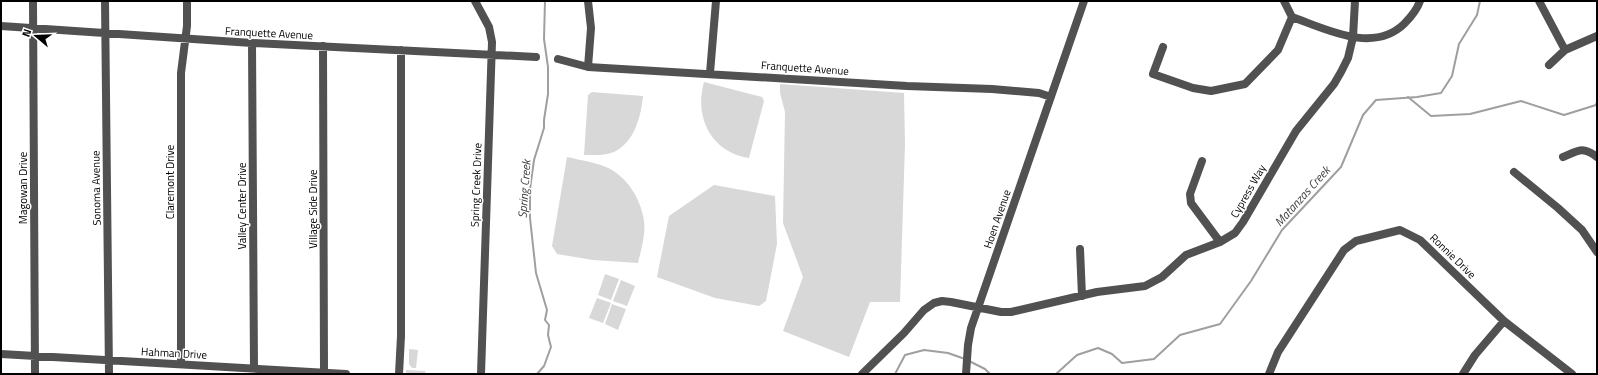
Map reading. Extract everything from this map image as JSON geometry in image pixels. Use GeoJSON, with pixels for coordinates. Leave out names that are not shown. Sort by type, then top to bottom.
{"type":"FeatureCollection","features":[{"type":"Feature","properties":{"kind":"street","name":"Magowan Drive"},"geometry":{"type":"LineString","coordinates":[[33,1],[35,374]]}},
{"type":"Feature","properties":{"kind":"street","name":"Sonoma Avenue"},"geometry":{"type":"LineString","coordinates":[[106,1],[109,374]]}},
{"type":"Feature","properties":{"kind":"street","name":"Claremont Drive"},"geometry":{"type":"LineString","coordinates":[[182,364],[180,73],[187,26],[187,1]]}},
{"type":"Feature","properties":{"kind":"street","name":"Spring Creek Drive"},"geometry":{"type":"LineString","coordinates":[[475,1],[491,31],[492,42],[481,374]]}},
{"type":"Feature","properties":{"kind":"street"},"geometry":{"type":"LineString","coordinates":[[588,1],[591,28],[588,67]]}},
{"type":"Feature","properties":{"kind":"street"},"geometry":{"type":"LineString","coordinates":[[710,73],[716,1]]}},
{"type":"Feature","properties":{"kind":"street","name":"Hoen Avenue"},"geometry":{"type":"LineString","coordinates":[[966,373],[971,328],[1084,1]]}},
{"type":"Feature","properties":{"kind":"street"},"geometry":{"type":"LineString","coordinates":[[1284,1],[1292,17],[1353,37],[1370,39],[1387,35],[1398,30],[1410,19],[1420,1]]}},
{"type":"Feature","properties":{"kind":"street","name":"Cypress Way"},"geometry":{"type":"LineString","coordinates":[[978,307],[1001,312],[1011,312],[1082,296],[1145,286],[1162,277],[1186,255],[1230,237],[1239,228],[1296,131],[1334,84],[1348,58],[1353,37],[1355,1]]}},
{"type":"Feature","properties":{"kind":"street"},"geometry":{"type":"LineString","coordinates":[[1539,1],[1565,50]]}},
{"type":"Feature","properties":{"kind":"street"},"geometry":{"type":"LineString","coordinates":[[1163,47],[1153,74],[1193,88],[1211,91],[1245,84],[1278,50],[1292,17]]}},
{"type":"Feature","properties":{"kind":"street","name":"Franquette Avenue"},"geometry":{"type":"LineString","coordinates":[[1,26],[252,43],[536,57]]}},
{"type":"Feature","properties":{"kind":"street"},"geometry":{"type":"LineString","coordinates":[[1549,65],[1565,50],[1597,36]]}},
{"type":"Feature","properties":{"kind":"street","name":"Valley Center Drive"},"geometry":{"type":"LineString","coordinates":[[252,43],[254,368]]}},
{"type":"Feature","properties":{"kind":"street","name":"Village Side Drive"},"geometry":{"type":"LineString","coordinates":[[323,46],[324,372]]}},
{"type":"Feature","properties":{"kind":"street"},"geometry":{"type":"LineString","coordinates":[[399,374],[401,336],[401,50]]}},
{"type":"Feature","properties":{"kind":"street","name":"Franquette Avenue"},"geometry":{"type":"LineString","coordinates":[[558,59],[588,67],[710,73],[907,86],[992,89],[1039,93],[1051,96]]}},
{"type":"Feature","properties":{"kind":"street"},"geometry":{"type":"LineString","coordinates":[[1563,157],[1581,149],[1588,150],[1597,157]]}},
{"type":"Feature","properties":{"kind":"street"},"geometry":{"type":"LineString","coordinates":[[1202,161],[1190,194],[1191,203],[1220,242]]}},
{"type":"Feature","properties":{"kind":"street"},"geometry":{"type":"LineString","coordinates":[[1514,172],[1582,230],[1597,252]]}},
{"type":"Feature","properties":{"kind":"street","name":"Ronnie Drive"},"geometry":{"type":"LineString","coordinates":[[1269,374],[1278,352],[1344,250],[1356,241],[1400,230],[1420,240],[1504,321],[1572,374]]}},
{"type":"Feature","properties":{"kind":"street"},"geometry":{"type":"LineString","coordinates":[[1080,249],[1082,296]]}},
{"type":"Feature","properties":{"kind":"street"},"geometry":{"type":"LineString","coordinates":[[862,374],[930,305],[946,301],[978,307]]}},
{"type":"Feature","properties":{"kind":"street"},"geometry":{"type":"LineString","coordinates":[[1463,374],[1475,355],[1504,321]]}},
{"type":"Feature","properties":{"kind":"street","name":"Hahman Drive"},"geometry":{"type":"LineString","coordinates":[[1,354],[346,374]]}},
{"type":"Feature","properties":{"kind":"shaded area"},"geometry":{"type":"Polygon","coordinates":[[[704,82],[762,97],[764,101],[749,158],[725,149],[715,141],[708,131],[701,108],[704,82]]]}},
{"type":"Feature","properties":{"kind":"shaded area"},"geometry":{"type":"Polygon","coordinates":[[[780,84],[904,93],[905,144],[900,302],[870,302],[849,357],[783,331],[803,277],[783,223],[785,112],[780,93],[780,84]]]}},
{"type":"Feature","properties":{"kind":"shaded area"},"geometry":{"type":"Polygon","coordinates":[[[592,92],[643,96],[641,112],[636,128],[627,142],[614,152],[599,155],[584,155],[588,95],[592,92]]]}},
{"type":"Feature","properties":{"kind":"shaded area"},"geometry":{"type":"Polygon","coordinates":[[[567,157],[592,162],[606,167],[620,176],[632,189],[640,205],[644,221],[643,242],[638,263],[593,260],[557,254],[552,246],[567,157]]]}},
{"type":"Feature","properties":{"kind":"shaded area"},"geometry":{"type":"Polygon","coordinates":[[[714,185],[775,196],[777,244],[766,301],[759,306],[715,298],[657,277],[669,216],[714,185]]]}},
{"type":"Feature","properties":{"kind":"shaded area"},"geometry":{"type":"Polygon","coordinates":[[[605,274],[619,279],[611,300],[598,295],[605,274]]]}},
{"type":"Feature","properties":{"kind":"shaded area"},"geometry":{"type":"Polygon","coordinates":[[[621,280],[635,286],[627,306],[613,301],[621,280]]]}},
{"type":"Feature","properties":{"kind":"shaded area"},"geometry":{"type":"Polygon","coordinates":[[[597,298],[611,303],[603,323],[589,318],[597,298]]]}},
{"type":"Feature","properties":{"kind":"shaded area"},"geometry":{"type":"Polygon","coordinates":[[[612,304],[626,309],[618,330],[605,324],[612,304]]]}},
{"type":"Feature","properties":{"kind":"shaded area"},"geometry":{"type":"Polygon","coordinates":[[[409,349],[418,350],[416,368],[412,368],[409,364],[409,349]]]}},
{"type":"Feature","properties":{"kind":"shaded area"},"geometry":{"type":"Polygon","coordinates":[[[406,370],[425,371],[426,374],[406,374],[406,370]]]}},
{"type":"Feature","properties":{"kind":"waterway","name":"Spring Creek"},"geometry":{"type":"LineString","coordinates":[[537,374],[544,366],[551,347],[548,335],[549,325],[545,320],[547,310],[536,273],[530,218],[530,189],[534,160],[544,128],[548,94],[548,67],[544,39],[545,1]]}},
{"type":"Feature","properties":{"kind":"waterway","name":"Matanzas Creek"},"geometry":{"type":"LineString","coordinates":[[1056,374],[1077,355],[1098,348],[1112,354],[1122,363],[1154,359],[1180,335],[1220,324],[1251,281],[1282,230],[1341,167],[1363,115],[1376,100],[1417,97],[1441,93],[1452,76],[1459,44],[1477,15],[1480,1]]}},
{"type":"Feature","properties":{"kind":"waterway"},"geometry":{"type":"LineString","coordinates":[[1408,97],[1431,116],[1470,114],[1521,101],[1564,115],[1596,105],[1597,102]]}},
{"type":"Feature","properties":{"kind":"waterway","name":"Matanzas Creek"},"geometry":{"type":"LineString","coordinates":[[895,374],[905,355],[924,350],[948,353],[965,359]]}},
{"type":"Feature","properties":{"kind":"waterway","name":"Matanzas Creek"},"geometry":{"type":"LineString","coordinates":[[969,361],[985,369],[990,374]]}}]}
